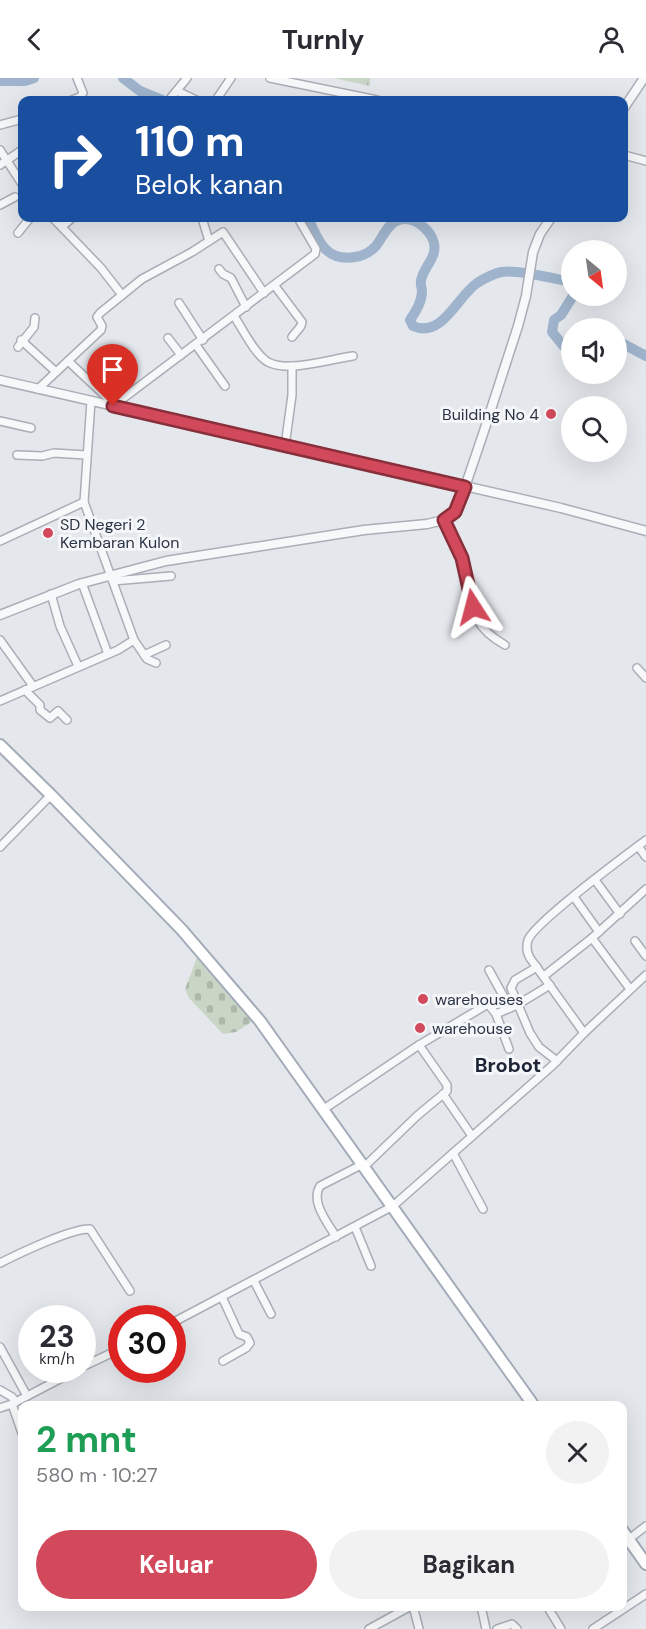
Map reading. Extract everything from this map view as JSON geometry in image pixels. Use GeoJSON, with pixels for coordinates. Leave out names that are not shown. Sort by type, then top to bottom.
{"type":"FeatureCollection","features":[{"type":"Feature","properties":{"kind":"main road"},"geometry":{"type":"LineString","coordinates":[[0,746],[51,795],[182,930],[272,1036],[530,1401]]}},
{"type":"Feature","properties":{"kind":"main road"},"geometry":{"type":"LineString","coordinates":[[627,1536],[646,1564]]}},
{"type":"Feature","properties":{"kind":"street"},"geometry":{"type":"LineString","coordinates":[[77,78],[85,96]]}},
{"type":"Feature","properties":{"kind":"street"},"geometry":{"type":"LineString","coordinates":[[173,96],[187,78]]}},
{"type":"Feature","properties":{"kind":"street"},"geometry":{"type":"LineString","coordinates":[[219,96],[231,78]]}},
{"type":"Feature","properties":{"kind":"street"},"geometry":{"type":"LineString","coordinates":[[270,78],[358,96]]}},
{"type":"Feature","properties":{"kind":"street"},"geometry":{"type":"LineString","coordinates":[[628,102],[644,78]]}},
{"type":"Feature","properties":{"kind":"street"},"geometry":{"type":"LineString","coordinates":[[177,91],[188,96]]}},
{"type":"Feature","properties":{"kind":"street"},"geometry":{"type":"LineString","coordinates":[[0,125],[18,120]]}},
{"type":"Feature","properties":{"kind":"street"},"geometry":{"type":"LineString","coordinates":[[0,150],[18,178]]}},
{"type":"Feature","properties":{"kind":"street"},"geometry":{"type":"LineString","coordinates":[[0,165],[18,153]]}},
{"type":"Feature","properties":{"kind":"street"},"geometry":{"type":"LineString","coordinates":[[628,156],[646,161]]}},
{"type":"Feature","properties":{"kind":"street"},"geometry":{"type":"LineString","coordinates":[[0,205],[15,197]]}},
{"type":"Feature","properties":{"kind":"street"},"geometry":{"type":"LineString","coordinates":[[18,233],[27,222]]}},
{"type":"Feature","properties":{"kind":"street"},"geometry":{"type":"LineString","coordinates":[[58,222],[101,268],[122,295]]}},
{"type":"Feature","properties":{"kind":"street"},"geometry":{"type":"LineString","coordinates":[[63,226],[68,222]]}},
{"type":"Feature","properties":{"kind":"street"},"geometry":{"type":"LineString","coordinates":[[203,222],[209,241]]}},
{"type":"Feature","properties":{"kind":"street"},"geometry":{"type":"LineString","coordinates":[[114,405],[316,253],[316,249],[300,222]]}},
{"type":"Feature","properties":{"kind":"street"},"geometry":{"type":"LineString","coordinates":[[112,578],[166,561],[444,520],[455,512],[518,326],[536,244],[549,222]]}},
{"type":"Feature","properties":{"kind":"street"},"geometry":{"type":"LineString","coordinates":[[38,389],[101,330],[98,315],[153,272],[192,252],[223,232],[264,293]]}},
{"type":"Feature","properties":{"kind":"street"},"geometry":{"type":"LineString","coordinates":[[219,269],[231,278],[246,307]]}},
{"type":"Feature","properties":{"kind":"street"},"geometry":{"type":"LineString","coordinates":[[275,286],[302,324],[291,337]]}},
{"type":"Feature","properties":{"kind":"street"},"geometry":{"type":"LineString","coordinates":[[179,303],[203,339]]}},
{"type":"Feature","properties":{"kind":"street"},"geometry":{"type":"LineString","coordinates":[[234,316],[264,360],[275,365],[292,366],[353,356]]}},
{"type":"Feature","properties":{"kind":"street"},"geometry":{"type":"LineString","coordinates":[[35,318],[34,327],[19,344],[56,372]]}},
{"type":"Feature","properties":{"kind":"street"},"geometry":{"type":"LineString","coordinates":[[168,338],[182,355]]}},
{"type":"Feature","properties":{"kind":"street"},"geometry":{"type":"LineString","coordinates":[[196,345],[225,386]]}},
{"type":"Feature","properties":{"kind":"street"},"geometry":{"type":"LineString","coordinates":[[68,361],[114,405]]}},
{"type":"Feature","properties":{"kind":"street"},"geometry":{"type":"LineString","coordinates":[[285,446],[292,395],[292,366]]}},
{"type":"Feature","properties":{"kind":"street"},"geometry":{"type":"LineString","coordinates":[[0,381],[114,405],[572,511],[646,531]]}},
{"type":"Feature","properties":{"kind":"street"},"geometry":{"type":"LineString","coordinates":[[91,401],[84,502],[134,640],[149,662],[156,663]]}},
{"type":"Feature","properties":{"kind":"street"},"geometry":{"type":"LineString","coordinates":[[0,421],[31,428]]}},
{"type":"Feature","properties":{"kind":"street"},"geometry":{"type":"LineString","coordinates":[[17,455],[42,456],[54,453],[86,455]]}},
{"type":"Feature","properties":{"kind":"street"},"geometry":{"type":"LineString","coordinates":[[0,541],[84,502]]}},
{"type":"Feature","properties":{"kind":"street"},"geometry":{"type":"LineString","coordinates":[[444,520],[462,558],[478,622],[490,636],[506,645]]}},
{"type":"Feature","properties":{"kind":"street"},"geometry":{"type":"LineString","coordinates":[[0,615],[81,583],[112,578],[171,576]]}},
{"type":"Feature","properties":{"kind":"street"},"geometry":{"type":"LineString","coordinates":[[81,583],[108,654]]}},
{"type":"Feature","properties":{"kind":"street"},"geometry":{"type":"LineString","coordinates":[[51,594],[60,626],[78,666]]}},
{"type":"Feature","properties":{"kind":"street"},"geometry":{"type":"LineString","coordinates":[[0,639],[33,686]]}},
{"type":"Feature","properties":{"kind":"street"},"geometry":{"type":"LineString","coordinates":[[0,701],[131,644],[134,640]]}},
{"type":"Feature","properties":{"kind":"street"},"geometry":{"type":"LineString","coordinates":[[144,656],[166,645]]}},
{"type":"Feature","properties":{"kind":"street"},"geometry":{"type":"LineString","coordinates":[[637,668],[646,678]]}},
{"type":"Feature","properties":{"kind":"street"},"geometry":{"type":"LineString","coordinates":[[25,690],[40,705],[40,710],[50,718],[58,711],[68,720]]}},
{"type":"Feature","properties":{"kind":"street"},"geometry":{"type":"LineString","coordinates":[[0,847],[51,795]]}},
{"type":"Feature","properties":{"kind":"street"},"geometry":{"type":"LineString","coordinates":[[584,1033],[527,953],[528,939],[535,930],[574,897],[646,840]]}},
{"type":"Feature","properties":{"kind":"street"},"geometry":{"type":"LineString","coordinates":[[638,846],[646,856]]}},
{"type":"Feature","properties":{"kind":"street"},"geometry":{"type":"LineString","coordinates":[[595,880],[620,914]]}},
{"type":"Feature","properties":{"kind":"street"},"geometry":{"type":"LineString","coordinates":[[544,976],[592,938],[646,889]]}},
{"type":"Feature","properties":{"kind":"street"},"geometry":{"type":"LineString","coordinates":[[574,897],[598,932]]}},
{"type":"Feature","properties":{"kind":"street"},"geometry":{"type":"LineString","coordinates":[[592,938],[630,989]]}},
{"type":"Feature","properties":{"kind":"street"},"geometry":{"type":"LineString","coordinates":[[634,941],[646,956]]}},
{"type":"Feature","properties":{"kind":"street"},"geometry":{"type":"LineString","coordinates":[[513,1007],[512,982],[537,967]]}},
{"type":"Feature","properties":{"kind":"street"},"geometry":{"type":"LineString","coordinates":[[489,970],[539,1047],[557,1061]]}},
{"type":"Feature","properties":{"kind":"street"},"geometry":{"type":"LineString","coordinates":[[186,1316],[393,1206],[557,1061],[646,975]]}},
{"type":"Feature","properties":{"kind":"street"},"geometry":{"type":"LineString","coordinates":[[496,1014],[513,1007],[550,985]]}},
{"type":"Feature","properties":{"kind":"street"},"geometry":{"type":"LineString","coordinates":[[324,1108],[419,1045],[488,1004],[496,1014],[509,1049]]}},
{"type":"Feature","properties":{"kind":"street"},"geometry":{"type":"LineString","coordinates":[[336,1237],[316,1201],[320,1186],[364,1165],[447,1091],[447,1085],[419,1045]]}},
{"type":"Feature","properties":{"kind":"street"},"geometry":{"type":"LineString","coordinates":[[443,1094],[472,1136]]}},
{"type":"Feature","properties":{"kind":"street"},"geometry":{"type":"LineString","coordinates":[[453,1154],[483,1209]]}},
{"type":"Feature","properties":{"kind":"street"},"geometry":{"type":"LineString","coordinates":[[355,1227],[371,1266]]}},
{"type":"Feature","properties":{"kind":"street"},"geometry":{"type":"LineString","coordinates":[[0,1263],[69,1233],[87,1228],[130,1291]]}},
{"type":"Feature","properties":{"kind":"street"},"geometry":{"type":"LineString","coordinates":[[254,1281],[271,1314]]}},
{"type":"Feature","properties":{"kind":"street"},"geometry":{"type":"LineString","coordinates":[[222,1297],[239,1334],[247,1337],[250,1343],[246,1348],[224,1361]]}},
{"type":"Feature","properties":{"kind":"street"},"geometry":{"type":"LineString","coordinates":[[0,1347],[27,1396]]}},
{"type":"Feature","properties":{"kind":"street"},"geometry":{"type":"LineString","coordinates":[[0,1408],[52,1383]]}},
{"type":"Feature","properties":{"kind":"street"},"geometry":{"type":"LineString","coordinates":[[0,1390],[12,1397],[18,1418]]}},
{"type":"Feature","properties":{"kind":"street"},"geometry":{"type":"LineString","coordinates":[[627,1535],[646,1526]]}},
{"type":"Feature","properties":{"kind":"street"},"geometry":{"type":"LineString","coordinates":[[627,1607],[646,1594]]}},
{"type":"Feature","properties":{"kind":"street"},"geometry":{"type":"LineString","coordinates":[[369,1629],[403,1611]]}},
{"type":"Feature","properties":{"kind":"street"},"geometry":{"type":"LineString","coordinates":[[414,1611],[419,1629]]}},
{"type":"Feature","properties":{"kind":"street"},"geometry":{"type":"LineString","coordinates":[[482,1611],[486,1629]]}},
{"type":"Feature","properties":{"kind":"street"},"geometry":{"type":"LineString","coordinates":[[551,1611],[561,1629]]}},
{"type":"Feature","properties":{"kind":"street"},"geometry":{"type":"LineString","coordinates":[[593,1629],[620,1611]]}},
{"type":"Feature","properties":{"kind":"street"},"geometry":{"type":"LineString","coordinates":[[497,1629],[513,1624],[517,1629]]}},
{"type":"Feature","properties":{"kind":"green space"},"geometry":{"type":"Polygon","coordinates":[[[334,78],[370,78],[370,86],[334,78]]]}},
{"type":"Feature","properties":{"kind":"green space"},"geometry":{"type":"Polygon","coordinates":[[[197,958],[253,1021],[236,1032],[223,1034],[189,998],[185,989],[197,958]]]}},
{"type":"Feature","properties":{"kind":"waterway"},"geometry":{"type":"LineString","coordinates":[[0,81],[25,81],[34,78]]}},
{"type":"Feature","properties":{"kind":"waterway"},"geometry":{"type":"LineString","coordinates":[[123,78],[140,91],[152,96]]}},
{"type":"Feature","properties":{"kind":"waterway"},"geometry":{"type":"LineString","coordinates":[[310,222],[324,248],[330,253],[345,258],[371,251],[394,222]]}},
{"type":"Feature","properties":{"kind":"waterway"},"geometry":{"type":"LineString","coordinates":[[417,222],[433,239],[434,252],[422,277],[421,299],[410,320],[413,326],[432,327],[441,322],[470,289],[489,276],[508,271],[561,280]]}},
{"type":"Feature","properties":{"kind":"waterway"},"geometry":{"type":"LineString","coordinates":[[561,343],[552,332],[554,320],[561,315],[567,306]]}},
{"type":"Feature","properties":{"kind":"waterway"},"geometry":{"type":"LineString","coordinates":[[627,346],[646,356]]}},
{"type":"Feature","properties":{"kind":"place","name":"Building No 4"},"geometry":{"type":"Point","coordinates":[551,414]}},
{"type":"Feature","properties":{"kind":"place","name":"SD Negeri 2 Kembaran Kulon"},"geometry":{"type":"Point","coordinates":[48,533]}},
{"type":"Feature","properties":{"kind":"place","name":"warehouses"},"geometry":{"type":"Point","coordinates":[423,999]}},
{"type":"Feature","properties":{"kind":"place","name":"warehouse"},"geometry":{"type":"Point","coordinates":[420,1028]}},
{"type":"Feature","properties":{"kind":"district","name":"Brobot"},"geometry":{"type":"Point","coordinates":[508,1065]}},
{"type":"Feature","properties":{"kind":"route"},"geometry":{"type":"LineString","coordinates":[[113,406],[465,487],[455,512],[444,520],[462,558],[473,607]]}}]}
